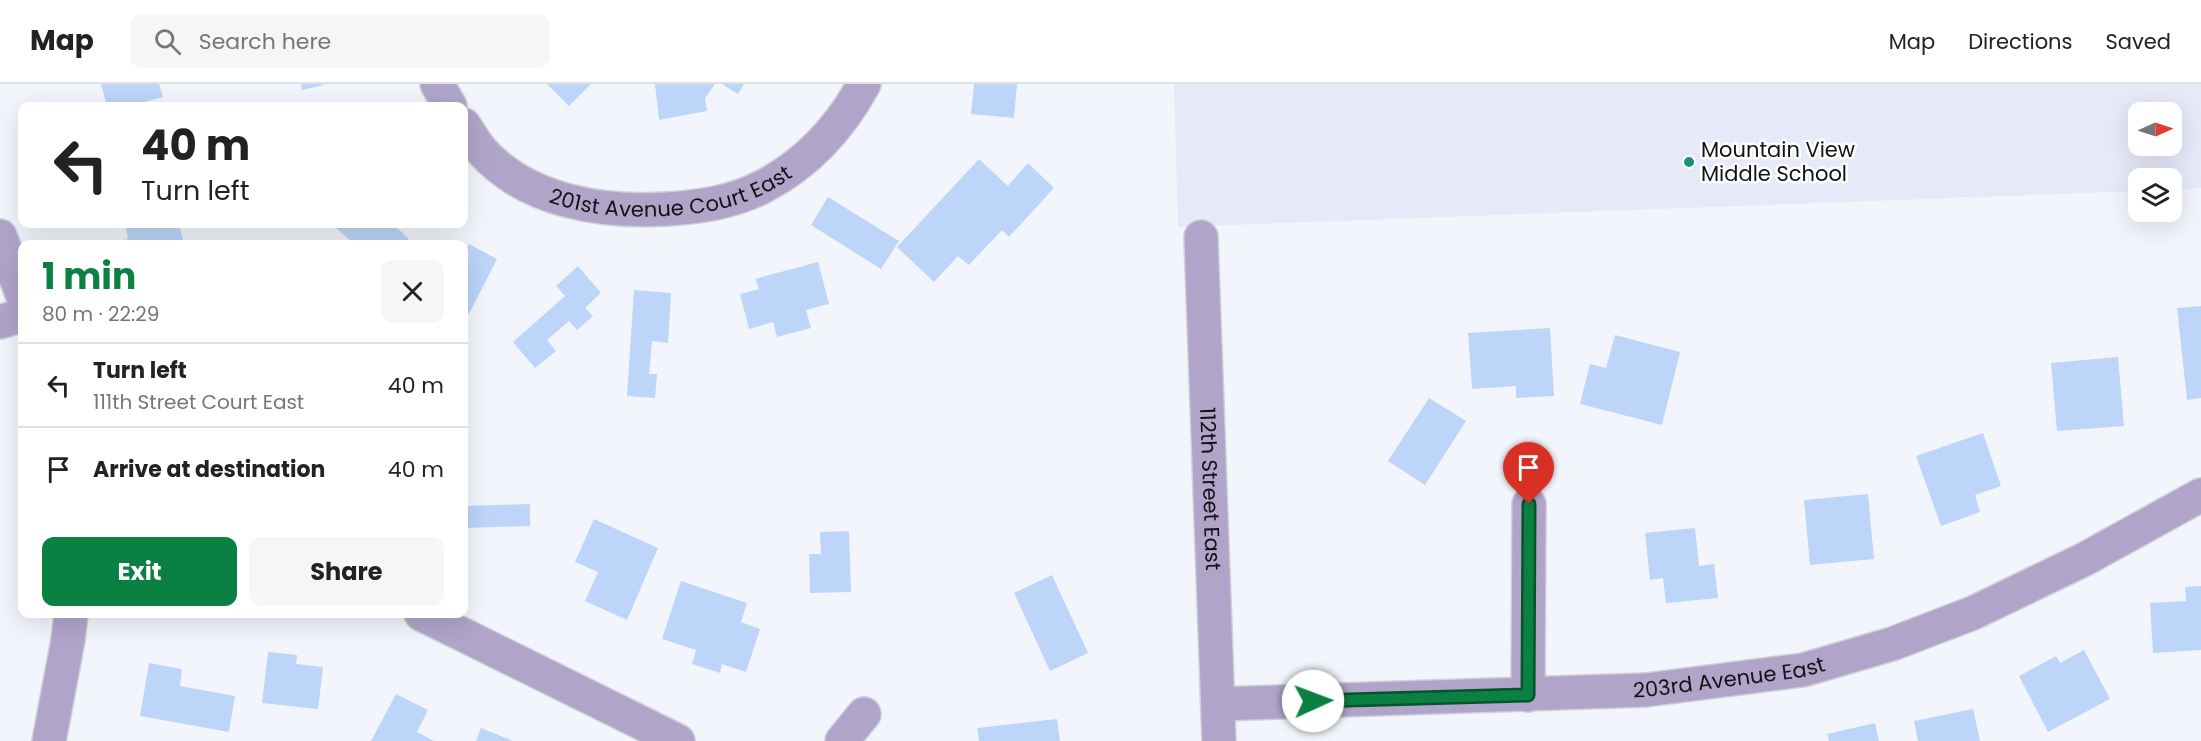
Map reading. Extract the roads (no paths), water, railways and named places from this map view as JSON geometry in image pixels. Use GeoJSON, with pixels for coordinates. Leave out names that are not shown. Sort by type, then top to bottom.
{"type":"FeatureCollection","features":[{"type":"Feature","properties":{"kind":"street"},"geometry":{"type":"LineString","coordinates":[[437,84],[448,102]]}},
{"type":"Feature","properties":{"kind":"street","name":"201st Avenue Court East"},"geometry":{"type":"LineString","coordinates":[[468,131],[483,152],[500,166],[529,186],[570,202],[593,207],[636,211],[704,207],[762,187],[792,169],[837,128],[864,84]]}},
{"type":"Feature","properties":{"kind":"street"},"geometry":{"type":"LineString","coordinates":[[0,236],[18,283]]}},
{"type":"Feature","properties":{"kind":"street","name":"112th Street East"},"geometry":{"type":"LineString","coordinates":[[1201,237],[1220,741]]}},
{"type":"Feature","properties":{"kind":"street"},"geometry":{"type":"LineString","coordinates":[[0,322],[18,316]]}},
{"type":"Feature","properties":{"kind":"street","name":"203rd Avenue East"},"geometry":{"type":"LineString","coordinates":[[1218,704],[1646,690],[1803,670],[1892,644],[1973,613],[2085,559],[2201,495]]}},
{"type":"Feature","properties":{"kind":"street"},"geometry":{"type":"LineString","coordinates":[[1528,695],[1529,504]]}},
{"type":"Feature","properties":{"kind":"street"},"geometry":{"type":"LineString","coordinates":[[49,741],[68,640],[70,618]]}},
{"type":"Feature","properties":{"kind":"street"},"geometry":{"type":"LineString","coordinates":[[429,618],[678,741]]}},
{"type":"Feature","properties":{"kind":"street"},"geometry":{"type":"LineString","coordinates":[[842,741],[864,714]]}},
{"type":"Feature","properties":{"kind":"place","name":"Mountain View Middle School"},"geometry":{"type":"Point","coordinates":[1689,162]}}]}
